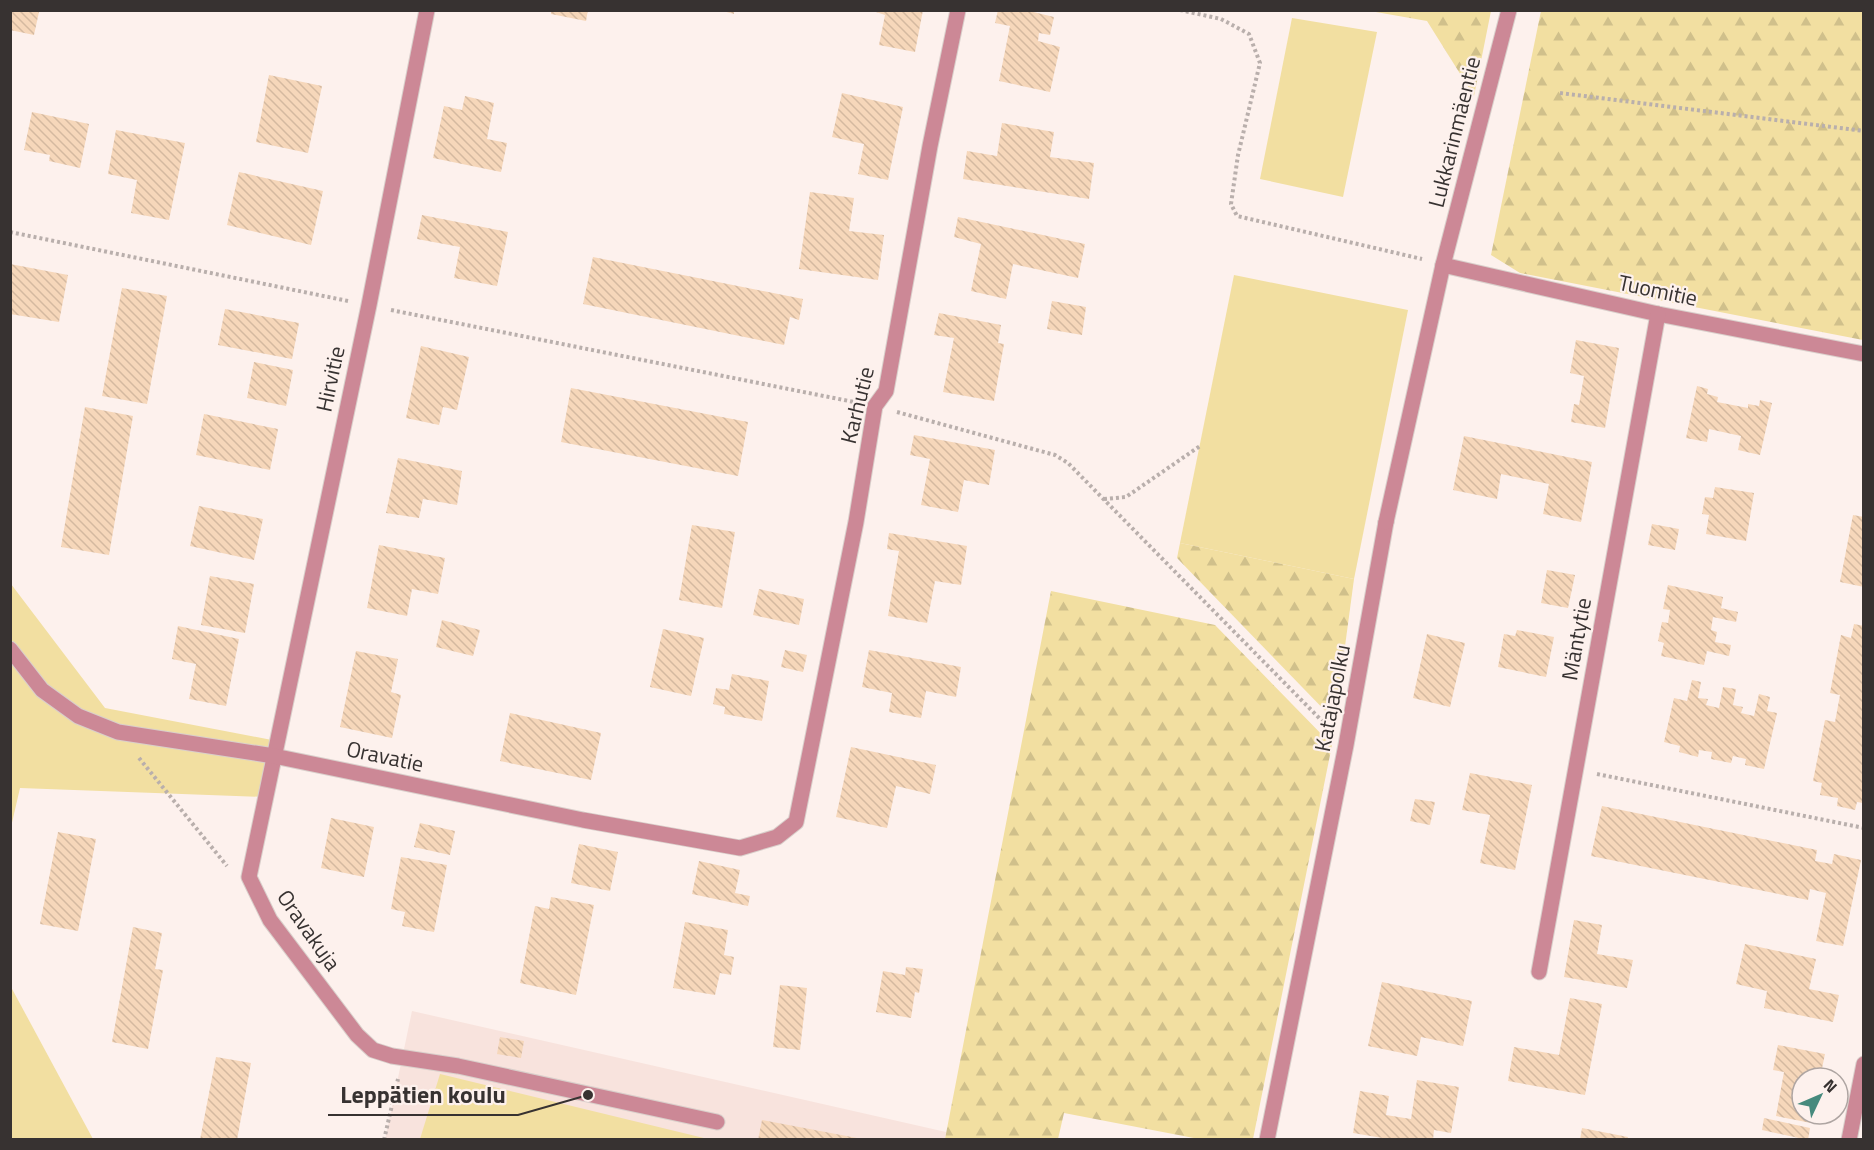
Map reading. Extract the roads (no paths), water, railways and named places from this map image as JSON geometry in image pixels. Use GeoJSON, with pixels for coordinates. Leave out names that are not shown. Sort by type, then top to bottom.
{"type":"FeatureCollection","features":[{"type":"Feature","properties":{"kind":"street","name":"Hirvitie"},"geometry":{"type":"LineString","coordinates":[[274,756],[369,305],[427,10]]}},
{"type":"Feature","properties":{"kind":"street","name":"Karhutie"},"geometry":{"type":"LineString","coordinates":[[777,837],[796,822],[856,522],[875,406],[886,391],[930,146],[958,10]]}},
{"type":"Feature","properties":{"kind":"street","name":"Lukkarinmäentie"},"geometry":{"type":"LineString","coordinates":[[1443,264],[1509,10]]}},
{"type":"Feature","properties":{"kind":"street","name":"Tuomitie"},"geometry":{"type":"LineString","coordinates":[[1443,264],[1658,314],[1863,354]]}},
{"type":"Feature","properties":{"kind":"street","name":"Katajapolku"},"geometry":{"type":"LineString","coordinates":[[1267,1140],[1346,745],[1386,522],[1443,264]]}},
{"type":"Feature","properties":{"kind":"street","name":"Mäntytie"},"geometry":{"type":"LineString","coordinates":[[1539,972],[1658,314]]}},
{"type":"Feature","properties":{"kind":"street","name":"Oravatie"},"geometry":{"type":"LineString","coordinates":[[10,648],[42,690],[78,716],[118,732],[274,756],[583,820],[740,849],[777,837]]}},
{"type":"Feature","properties":{"kind":"street","name":"Oravakuja"},"geometry":{"type":"LineString","coordinates":[[274,756],[249,877],[270,920],[357,1035],[374,1050],[402,1058],[458,1066],[717,1122]]}},
{"type":"Feature","properties":{"kind":"street"},"geometry":{"type":"LineString","coordinates":[[1849,1140],[1863,1064]]}},
{"type":"Feature","properties":{"kind":"place","name":"Leppätien koulu"},"geometry":{"type":"Point","coordinates":[588,1095]}}]}
